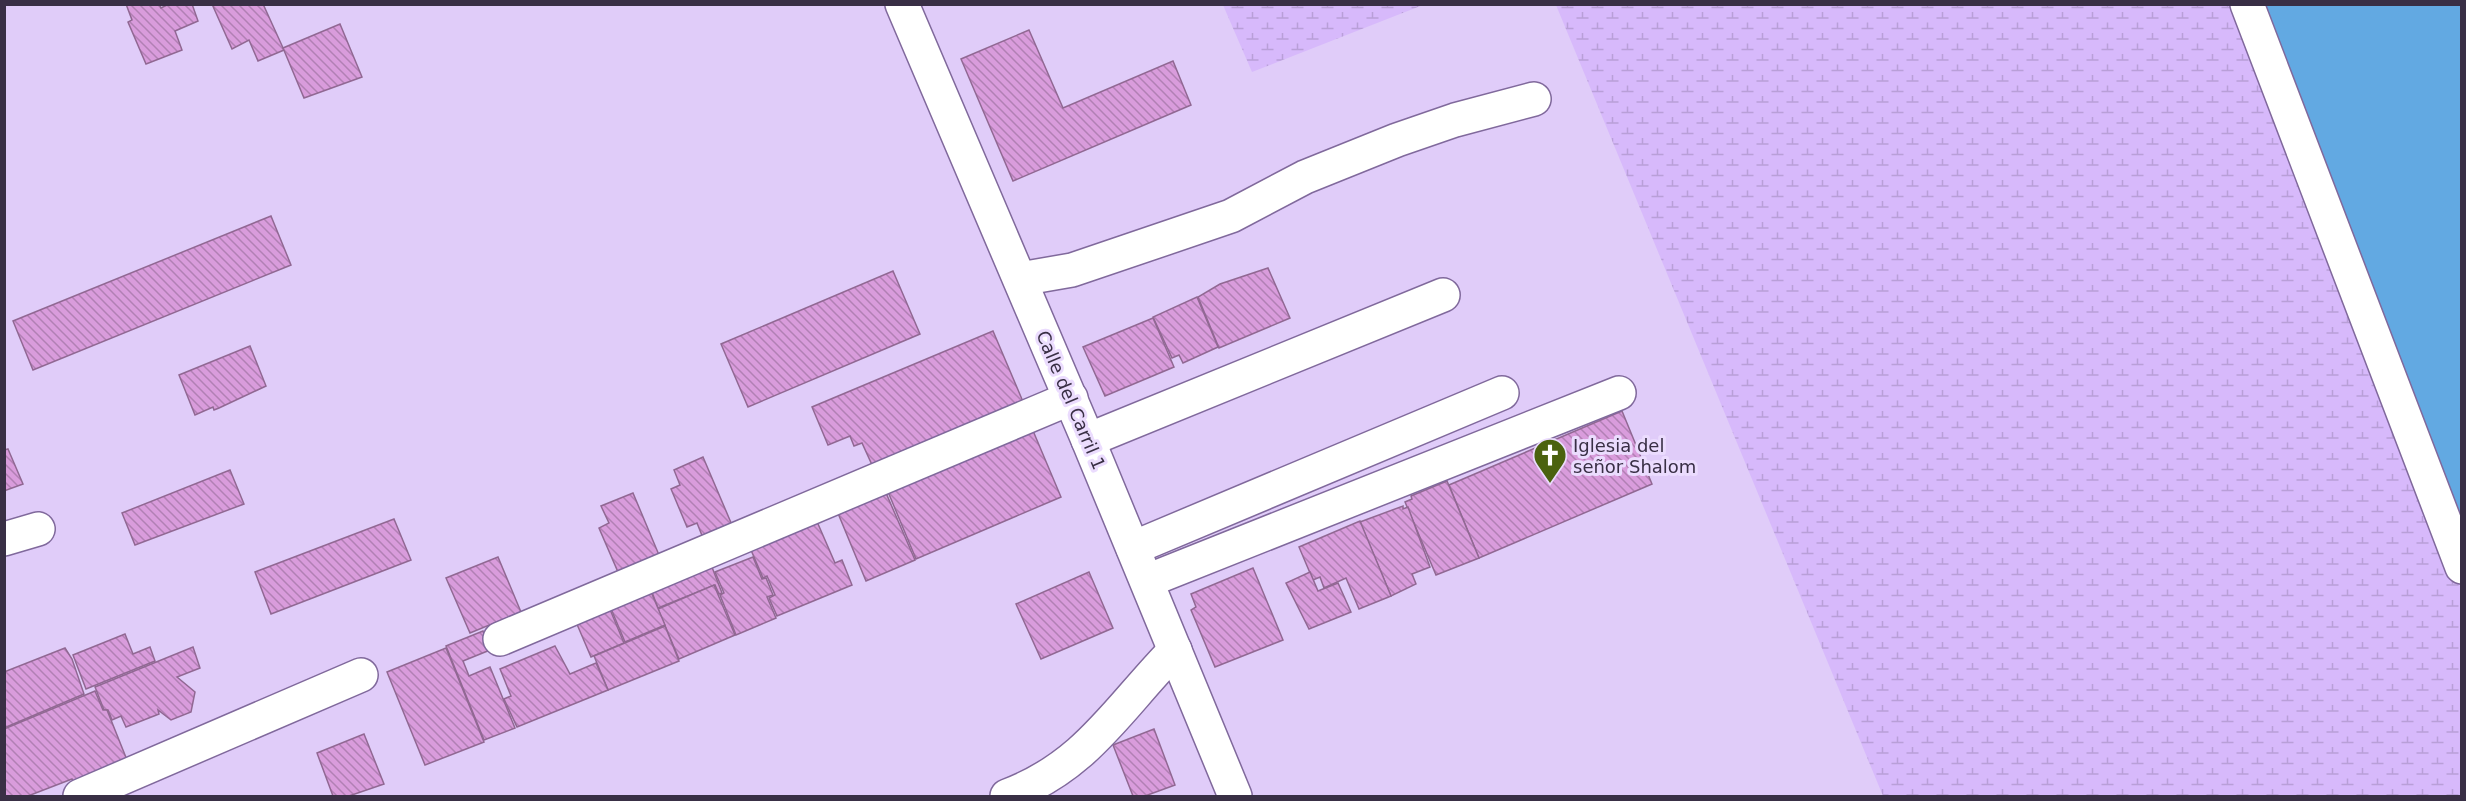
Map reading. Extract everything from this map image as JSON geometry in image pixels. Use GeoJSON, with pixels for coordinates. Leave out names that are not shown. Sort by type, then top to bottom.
{"type":"FeatureCollection","features":[{"type":"Feature","properties":{"kind":"street","name":"Calle del Carril 1"},"geometry":{"type":"LineString","coordinates":[[902,4],[1071,398],[1235,796]]}},
{"type":"Feature","properties":{"kind":"street"},"geometry":{"type":"LineString","coordinates":[[2247,4],[2462,567]]}},
{"type":"Feature","properties":{"kind":"street"},"geometry":{"type":"LineString","coordinates":[[1020,279],[1072,270],[1231,216],[1305,177],[1397,140],[1534,99]]}},
{"type":"Feature","properties":{"kind":"street"},"geometry":{"type":"LineString","coordinates":[[1088,440],[1443,295]]}},
{"type":"Feature","properties":{"kind":"street"},"geometry":{"type":"LineString","coordinates":[[1133,548],[1502,393]]}},
{"type":"Feature","properties":{"kind":"street"},"geometry":{"type":"LineString","coordinates":[[1147,581],[1619,393]]}},
{"type":"Feature","properties":{"kind":"street"},"geometry":{"type":"LineString","coordinates":[[501,639],[1071,398]]}},
{"type":"Feature","properties":{"kind":"street"},"geometry":{"type":"LineString","coordinates":[[4,539],[38,529]]}},
{"type":"Feature","properties":{"kind":"street"},"geometry":{"type":"LineString","coordinates":[[1007,796],[1032,787],[1089,747],[1123,711],[1142,684],[1175,650]]}},
{"type":"Feature","properties":{"kind":"street"},"geometry":{"type":"LineString","coordinates":[[80,796],[362,675]]}},
{"type":"Feature","properties":{"kind":"green space"},"geometry":{"type":"Polygon","coordinates":[[[1223,5],[1423,5],[1252,72],[1223,5]]]}},
{"type":"Feature","properties":{"kind":"green space"},"geometry":{"type":"Polygon","coordinates":[[[1556,5],[2257,5],[2461,530],[2461,796],[1883,796],[1556,5]]]}},
{"type":"Feature","properties":{"kind":"water"},"geometry":{"type":"Polygon","coordinates":[[[2257,5],[2461,5],[2461,530],[2257,5]]]}},
{"type":"Feature","properties":{"kind":"building"},"geometry":{"type":"Polygon","coordinates":[[[126,4],[159,4],[161,8],[169,4],[192,4],[198,21],[175,31],[182,50],[146,64],[128,22],[132,20],[126,4]]]}},
{"type":"Feature","properties":{"kind":"building"},"geometry":{"type":"Polygon","coordinates":[[[212,4],[263,4],[284,50],[258,61],[249,40],[232,49],[212,4]]]}},
{"type":"Feature","properties":{"kind":"building"},"geometry":{"type":"Polygon","coordinates":[[[340,24],[362,77],[304,98],[283,48],[340,24]]]}},
{"type":"Feature","properties":{"kind":"building"},"geometry":{"type":"Polygon","coordinates":[[[1029,30],[1063,108],[1173,61],[1191,105],[1013,181],[961,59],[1029,30]]]}},
{"type":"Feature","properties":{"kind":"building"},"geometry":{"type":"Polygon","coordinates":[[[271,216],[291,265],[33,370],[13,321],[271,216]]]}},
{"type":"Feature","properties":{"kind":"building"},"geometry":{"type":"Polygon","coordinates":[[[1268,268],[1290,318],[1219,348],[1198,297],[1220,284],[1268,268]]]}},
{"type":"Feature","properties":{"kind":"building"},"geometry":{"type":"Polygon","coordinates":[[[893,271],[920,334],[748,407],[721,344],[893,271]]]}},
{"type":"Feature","properties":{"kind":"building"},"geometry":{"type":"Polygon","coordinates":[[[1197,297],[1218,347],[1183,363],[1179,355],[1172,358],[1153,317],[1197,297]]]}},
{"type":"Feature","properties":{"kind":"building"},"geometry":{"type":"Polygon","coordinates":[[[1153,318],[1174,367],[1105,396],[1083,347],[1153,318]]]}},
{"type":"Feature","properties":{"kind":"building"},"geometry":{"type":"Polygon","coordinates":[[[993,331],[1024,404],[873,467],[862,443],[854,446],[850,436],[828,445],[812,407],[993,331]]]}},
{"type":"Feature","properties":{"kind":"building"},"geometry":{"type":"Polygon","coordinates":[[[250,346],[266,386],[219,408],[214,410],[213,407],[195,415],[179,375],[250,346]]]}},
{"type":"Feature","properties":{"kind":"building","name":"Iglesia del señor Shalom"},"geometry":{"type":"Polygon","coordinates":[[[1622,411],[1652,484],[1479,558],[1449,485],[1622,411]]]}},
{"type":"Feature","properties":{"kind":"building"},"geometry":{"type":"Polygon","coordinates":[[[1031,426],[1061,497],[916,559],[886,487],[1031,426]]]}},
{"type":"Feature","properties":{"kind":"building"},"geometry":{"type":"Polygon","coordinates":[[[8,449],[23,484],[4,491],[4,450],[8,449]]]}},
{"type":"Feature","properties":{"kind":"building"},"geometry":{"type":"Polygon","coordinates":[[[703,457],[732,525],[703,538],[697,523],[687,527],[671,489],[680,485],[674,470],[703,457]]]}},
{"type":"Feature","properties":{"kind":"building"},"geometry":{"type":"Polygon","coordinates":[[[230,470],[244,504],[135,545],[122,513],[230,470]]]}},
{"type":"Feature","properties":{"kind":"building"},"geometry":{"type":"Polygon","coordinates":[[[1447,481],[1479,558],[1436,575],[1405,502],[1412,499],[1411,496],[1447,481]]]}},
{"type":"Feature","properties":{"kind":"building"},"geometry":{"type":"Polygon","coordinates":[[[883,486],[915,560],[866,581],[835,506],[883,486]]]}},
{"type":"Feature","properties":{"kind":"building"},"geometry":{"type":"Polygon","coordinates":[[[633,493],[659,555],[618,572],[599,528],[609,523],[601,506],[633,493]]]}},
{"type":"Feature","properties":{"kind":"building"},"geometry":{"type":"Polygon","coordinates":[[[1403,506],[1403,509],[1408,507],[1430,567],[1412,574],[1416,584],[1391,596],[1360,522],[1403,506]]]}},
{"type":"Feature","properties":{"kind":"building"},"geometry":{"type":"Polygon","coordinates":[[[815,517],[835,563],[842,560],[852,585],[777,616],[769,598],[775,595],[767,576],[763,578],[751,550],[815,517]]]}},
{"type":"Feature","properties":{"kind":"building"},"geometry":{"type":"Polygon","coordinates":[[[394,519],[411,560],[271,614],[255,572],[394,519]]]}},
{"type":"Feature","properties":{"kind":"building"},"geometry":{"type":"Polygon","coordinates":[[[1360,521],[1391,596],[1359,609],[1346,578],[1324,588],[1320,577],[1313,580],[1299,547],[1360,521]]]}},
{"type":"Feature","properties":{"kind":"building"},"geometry":{"type":"Polygon","coordinates":[[[498,557],[521,612],[470,633],[446,578],[498,557]]]}},
{"type":"Feature","properties":{"kind":"building"},"geometry":{"type":"Polygon","coordinates":[[[753,557],[762,579],[766,578],[773,595],[767,597],[776,618],[736,635],[720,595],[724,593],[715,572],[753,557]]]}},
{"type":"Feature","properties":{"kind":"building"},"geometry":{"type":"Polygon","coordinates":[[[710,562],[722,593],[719,594],[715,585],[658,608],[650,587],[710,562]]]}},
{"type":"Feature","properties":{"kind":"building"},"geometry":{"type":"Polygon","coordinates":[[[1253,568],[1283,640],[1215,667],[1191,610],[1196,607],[1191,594],[1253,568]]]}},
{"type":"Feature","properties":{"kind":"building"},"geometry":{"type":"Polygon","coordinates":[[[1089,572],[1113,628],[1041,659],[1016,604],[1089,572]]]}},
{"type":"Feature","properties":{"kind":"building"},"geometry":{"type":"Polygon","coordinates":[[[1310,572],[1318,591],[1338,583],[1351,612],[1309,629],[1286,583],[1310,572]]]}},
{"type":"Feature","properties":{"kind":"building"},"geometry":{"type":"Polygon","coordinates":[[[714,585],[735,635],[679,659],[658,609],[714,585]]]}},
{"type":"Feature","properties":{"kind":"building"},"geometry":{"type":"Polygon","coordinates":[[[649,587],[665,625],[625,642],[609,604],[649,587]]]}},
{"type":"Feature","properties":{"kind":"building"},"geometry":{"type":"Polygon","coordinates":[[[609,607],[624,643],[591,657],[576,622],[609,607]]]}},
{"type":"Feature","properties":{"kind":"building"},"geometry":{"type":"Polygon","coordinates":[[[665,626],[679,661],[608,690],[594,656],[665,626]]]}},
{"type":"Feature","properties":{"kind":"building"},"geometry":{"type":"Polygon","coordinates":[[[483,631],[490,650],[463,661],[469,676],[490,667],[515,728],[484,740],[446,646],[483,631]]]}},
{"type":"Feature","properties":{"kind":"building"},"geometry":{"type":"Polygon","coordinates":[[[125,634],[133,654],[150,647],[155,661],[86,689],[73,655],[125,634]]]}},
{"type":"Feature","properties":{"kind":"building"},"geometry":{"type":"Polygon","coordinates":[[[555,646],[570,674],[596,663],[608,690],[517,727],[504,699],[511,696],[500,669],[555,646]]]}},
{"type":"Feature","properties":{"kind":"building"},"geometry":{"type":"Polygon","coordinates":[[[193,647],[200,668],[177,677],[195,692],[191,712],[171,720],[158,710],[159,714],[126,727],[121,716],[112,720],[108,710],[104,710],[95,687],[193,647]]]}},
{"type":"Feature","properties":{"kind":"building"},"geometry":{"type":"Polygon","coordinates":[[[65,648],[72,659],[84,694],[4,728],[4,672],[65,648]]]}},
{"type":"Feature","properties":{"kind":"building"},"geometry":{"type":"Polygon","coordinates":[[[446,648],[484,742],[425,765],[387,672],[446,648]]]}},
{"type":"Feature","properties":{"kind":"building"},"geometry":{"type":"Polygon","coordinates":[[[95,691],[103,710],[107,710],[129,765],[73,781],[72,779],[28,796],[4,796],[4,729],[95,691]]]}},
{"type":"Feature","properties":{"kind":"building"},"geometry":{"type":"Polygon","coordinates":[[[1154,729],[1175,785],[1145,796],[1133,796],[1113,745],[1154,729]]]}},
{"type":"Feature","properties":{"kind":"building"},"geometry":{"type":"Polygon","coordinates":[[[364,734],[384,784],[349,796],[333,796],[317,753],[364,734]]]}},
{"type":"Feature","properties":{"kind":"place","name":"Iglesia del señor Shalom"},"geometry":{"type":"Point","coordinates":[1550,484]}}]}
